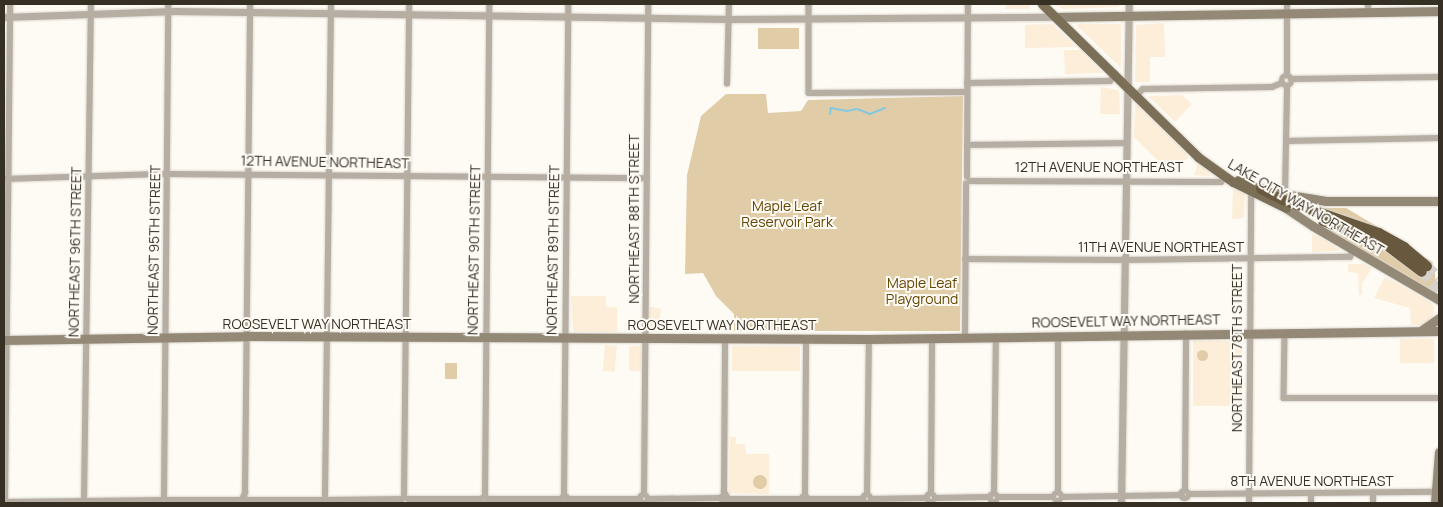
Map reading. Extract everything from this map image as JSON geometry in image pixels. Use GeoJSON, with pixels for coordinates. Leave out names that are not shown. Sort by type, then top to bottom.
{"type":"FeatureCollection","features":[{"type":"Feature","properties":{"kind":"highway"},"geometry":{"type":"LineString","coordinates":[[1256,191],[1379,233],[1404,247],[1425,269],[1376,240],[1286,208]]}},
{"type":"Feature","properties":{"kind":"main road","name":"LAKE CITY WAY NORTHEAST"},"geometry":{"type":"LineString","coordinates":[[1042,4],[1189,146],[1198,157],[1225,177],[1256,191]]}},
{"type":"Feature","properties":{"kind":"main road"},"geometry":{"type":"LineString","coordinates":[[1056,17],[1129,16],[1287,9],[1368,8],[1439,11]]}},
{"type":"Feature","properties":{"kind":"main road","name":"LAKE CITY WAY NORTHEAST"},"geometry":{"type":"LineString","coordinates":[[1189,146],[1234,178],[1439,300]]}},
{"type":"Feature","properties":{"kind":"main road"},"geometry":{"type":"LineString","coordinates":[[1256,191],[1326,201],[1439,201]]}},
{"type":"Feature","properties":{"kind":"main road"},"geometry":{"type":"LineString","coordinates":[[1420,332],[1439,318]]}},
{"type":"Feature","properties":{"kind":"main road","name":"ROOSEVELT WAY NORTHEAST"},"geometry":{"type":"LineString","coordinates":[[5,340],[247,336],[869,339],[1439,331]]}},
{"type":"Feature","properties":{"kind":"main road"},"geometry":{"type":"LineString","coordinates":[[1434,503],[1439,452]]}},
{"type":"Feature","properties":{"kind":"street"},"geometry":{"type":"LineString","coordinates":[[6,501],[4,428],[6,415],[4,402],[7,17],[10,4]]}},
{"type":"Feature","properties":{"kind":"street","name":"NORTHEAST 96TH STREET"},"geometry":{"type":"LineString","coordinates":[[84,501],[91,4]]}},
{"type":"Feature","properties":{"kind":"street"},"geometry":{"type":"LineString","coordinates":[[245,500],[250,4]]}},
{"type":"Feature","properties":{"kind":"street"},"geometry":{"type":"LineString","coordinates":[[325,500],[330,4]]}},
{"type":"Feature","properties":{"kind":"street"},"geometry":{"type":"LineString","coordinates":[[405,500],[408,4]]}},
{"type":"Feature","properties":{"kind":"street","name":"NORTHEAST 90TH STREET"},"geometry":{"type":"LineString","coordinates":[[484,500],[489,4]]}},
{"type":"Feature","properties":{"kind":"street","name":"NORTHEAST 89TH STREET"},"geometry":{"type":"LineString","coordinates":[[564,500],[568,4]]}},
{"type":"Feature","properties":{"kind":"street","name":"NORTHEAST 88TH STREET"},"geometry":{"type":"LineString","coordinates":[[644,500],[648,4]]}},
{"type":"Feature","properties":{"kind":"street"},"geometry":{"type":"LineString","coordinates":[[727,84],[729,4]]}},
{"type":"Feature","properties":{"kind":"street"},"geometry":{"type":"LineString","coordinates":[[809,4],[809,93],[967,92]]}},
{"type":"Feature","properties":{"kind":"street"},"geometry":{"type":"LineString","coordinates":[[965,337],[968,181],[968,4]]}},
{"type":"Feature","properties":{"kind":"street"},"geometry":{"type":"LineString","coordinates":[[1122,500],[1129,4]]}},
{"type":"Feature","properties":{"kind":"street"},"geometry":{"type":"LineString","coordinates":[[7,17],[90,14],[168,8],[330,14],[728,19],[1056,17]]}},
{"type":"Feature","properties":{"kind":"street","name":"NORTHEAST 95TH STREET"},"geometry":{"type":"LineString","coordinates":[[164,501],[168,8]]}},
{"type":"Feature","properties":{"kind":"street"},"geometry":{"type":"LineString","coordinates":[[1136,95],[1142,89],[1272,87],[1291,83],[1289,78],[1287,9]]}},
{"type":"Feature","properties":{"kind":"street"},"geometry":{"type":"LineString","coordinates":[[967,83],[1110,81],[1115,74]]}},
{"type":"Feature","properties":{"kind":"street"},"geometry":{"type":"LineString","coordinates":[[1289,78],[1439,77]]}},
{"type":"Feature","properties":{"kind":"street"},"geometry":{"type":"LineString","coordinates":[[1284,85],[1285,195]]}},
{"type":"Feature","properties":{"kind":"street"},"geometry":{"type":"LineString","coordinates":[[1286,140],[1439,138]]}},
{"type":"Feature","properties":{"kind":"street"},"geometry":{"type":"LineString","coordinates":[[967,145],[1127,143]]}},
{"type":"Feature","properties":{"kind":"street","name":"12TH AVENUE NORTHEAST"},"geometry":{"type":"LineString","coordinates":[[7,179],[167,174],[646,178]]}},
{"type":"Feature","properties":{"kind":"street","name":"12TH AVENUE NORTHEAST"},"geometry":{"type":"LineString","coordinates":[[968,181],[1221,182],[1225,177]]}},
{"type":"Feature","properties":{"kind":"street","name":"NORTHEAST 78TH STREET"},"geometry":{"type":"LineString","coordinates":[[1249,503],[1250,259],[1256,191]]}},
{"type":"Feature","properties":{"kind":"street","name":"11TH AVENUE NORTHEAST"},"geometry":{"type":"LineString","coordinates":[[965,259],[1125,260],[1350,257],[1353,250]]}},
{"type":"Feature","properties":{"kind":"street"},"geometry":{"type":"LineString","coordinates":[[1285,333],[1284,398],[1439,398]]}},
{"type":"Feature","properties":{"kind":"street"},"geometry":{"type":"LineString","coordinates":[[1185,496],[1186,334]]}},
{"type":"Feature","properties":{"kind":"street"},"geometry":{"type":"LineString","coordinates":[[1058,336],[1058,498]]}},
{"type":"Feature","properties":{"kind":"street"},"geometry":{"type":"LineString","coordinates":[[994,499],[996,337]]}},
{"type":"Feature","properties":{"kind":"street"},"geometry":{"type":"LineString","coordinates":[[931,499],[932,338]]}},
{"type":"Feature","properties":{"kind":"street"},"geometry":{"type":"LineString","coordinates":[[724,500],[725,339]]}},
{"type":"Feature","properties":{"kind":"street"},"geometry":{"type":"LineString","coordinates":[[805,500],[806,339]]}},
{"type":"Feature","properties":{"kind":"street"},"geometry":{"type":"LineString","coordinates":[[867,500],[869,339]]}},
{"type":"Feature","properties":{"kind":"street","name":"8TH AVENUE NORTHEAST"},"geometry":{"type":"LineString","coordinates":[[6,501],[1058,498],[1122,500],[1249,494],[1436,492]]}},
{"type":"Feature","properties":{"kind":"street"},"geometry":{"type":"LineString","coordinates":[[1373,493],[1373,503]]}},
{"type":"Feature","properties":{"kind":"street"},"geometry":{"type":"LineString","coordinates":[[1311,494],[1311,503]]}},
{"type":"Feature","properties":{"kind":"shaded area"},"geometry":{"type":"Polygon","coordinates":[[[1006,4],[1030,4],[1030,9],[1006,9],[1006,4]]]}},
{"type":"Feature","properties":{"kind":"shaded area"},"geometry":{"type":"Polygon","coordinates":[[[1052,4],[1121,4],[1118,7],[1063,9],[1052,4]]]}},
{"type":"Feature","properties":{"kind":"shaded area"},"geometry":{"type":"Polygon","coordinates":[[[1164,23],[1165,57],[1150,57],[1150,82],[1135,82],[1136,25],[1164,23]]]}},
{"type":"Feature","properties":{"kind":"shaded area"},"geometry":{"type":"Polygon","coordinates":[[[1052,24],[1076,47],[1025,48],[1025,25],[1052,24]]]}},
{"type":"Feature","properties":{"kind":"shaded area"},"geometry":{"type":"Polygon","coordinates":[[[1078,24],[1121,24],[1121,68],[1076,25],[1078,24]]]}},
{"type":"Feature","properties":{"kind":"shaded area"},"geometry":{"type":"Polygon","coordinates":[[[1064,50],[1080,50],[1103,73],[1065,74],[1064,50]]]}},
{"type":"Feature","properties":{"kind":"shaded area"},"geometry":{"type":"Polygon","coordinates":[[[1101,87],[1119,90],[1120,114],[1100,114],[1101,87]]]}},
{"type":"Feature","properties":{"kind":"shaded area"},"geometry":{"type":"Polygon","coordinates":[[[1182,95],[1192,104],[1175,122],[1148,96],[1182,95]]]}},
{"type":"Feature","properties":{"kind":"shaded area"},"geometry":{"type":"Polygon","coordinates":[[[1135,103],[1186,153],[1188,158],[1171,174],[1134,137],[1135,103]]]}},
{"type":"Feature","properties":{"kind":"shaded area"},"geometry":{"type":"Polygon","coordinates":[[[1198,163],[1205,169],[1211,176],[1194,175],[1198,163]]]}},
{"type":"Feature","properties":{"kind":"shaded area"},"geometry":{"type":"Polygon","coordinates":[[[1233,189],[1245,194],[1244,218],[1232,219],[1233,189]]]}},
{"type":"Feature","properties":{"kind":"shaded area"},"geometry":{"type":"Polygon","coordinates":[[[1312,234],[1326,241],[1341,251],[1312,252],[1312,234]]]}},
{"type":"Feature","properties":{"kind":"shaded area"},"geometry":{"type":"Polygon","coordinates":[[[1348,264],[1364,264],[1372,268],[1362,283],[1362,295],[1359,295],[1358,273],[1348,272],[1348,264]]]}},
{"type":"Feature","properties":{"kind":"shaded area"},"geometry":{"type":"Polygon","coordinates":[[[1385,277],[1430,302],[1434,307],[1433,318],[1423,325],[1411,325],[1410,308],[1374,298],[1385,277]]]}},
{"type":"Feature","properties":{"kind":"shaded area"},"geometry":{"type":"Polygon","coordinates":[[[571,296],[606,296],[606,307],[617,307],[617,332],[573,332],[571,296]]]}},
{"type":"Feature","properties":{"kind":"shaded area"},"geometry":{"type":"Polygon","coordinates":[[[650,307],[661,308],[659,332],[648,331],[650,307]]]}},
{"type":"Feature","properties":{"kind":"shaded area"},"geometry":{"type":"Polygon","coordinates":[[[1400,339],[1434,339],[1434,363],[1400,363],[1400,339]]]}},
{"type":"Feature","properties":{"kind":"shaded area"},"geometry":{"type":"Polygon","coordinates":[[[1193,341],[1242,341],[1242,406],[1193,406],[1193,341]]]}},
{"type":"Feature","properties":{"kind":"shaded area"},"geometry":{"type":"Polygon","coordinates":[[[605,345],[617,346],[615,372],[603,371],[605,345]]]}},
{"type":"Feature","properties":{"kind":"shaded area"},"geometry":{"type":"Polygon","coordinates":[[[629,346],[641,346],[641,371],[629,371],[629,346]]]}},
{"type":"Feature","properties":{"kind":"shaded area"},"geometry":{"type":"Polygon","coordinates":[[[732,346],[800,346],[800,371],[732,371],[732,346]]]}},
{"type":"Feature","properties":{"kind":"shaded area"},"geometry":{"type":"Polygon","coordinates":[[[730,437],[736,437],[736,444],[745,444],[746,454],[769,454],[769,494],[729,493],[730,437]]]}},
{"type":"Feature","properties":{"kind":"green space"},"geometry":{"type":"Polygon","coordinates":[[[758,28],[799,28],[799,49],[758,49],[758,28]]]}},
{"type":"Feature","properties":{"kind":"green space","name":"Maple Leaf Reservoir Park"},"geometry":{"type":"Polygon","coordinates":[[[726,94],[766,94],[768,113],[801,111],[808,100],[963,96],[960,331],[734,331],[734,314],[716,296],[703,273],[685,274],[687,175],[701,116],[726,94]]]}},
{"type":"Feature","properties":{"kind":"green space"},"geometry":{"type":"Polygon","coordinates":[[[1316,208],[1346,208],[1395,237],[1316,208]]]}},
{"type":"Feature","properties":{"kind":"green space"},"geometry":{"type":"Polygon","coordinates":[[[1315,225],[1358,238],[1402,260],[1421,255],[1433,262],[1428,273],[1435,270],[1435,293],[1315,225]]]}},
{"type":"Feature","properties":{"kind":"green space"},"geometry":{"type":"Polygon","coordinates":[[[1202,349],[1208,355],[1202,361],[1196,355],[1202,349]]]}},
{"type":"Feature","properties":{"kind":"green space"},"geometry":{"type":"Polygon","coordinates":[[[445,363],[457,363],[457,379],[445,379],[445,363]]]}},
{"type":"Feature","properties":{"kind":"green space"},"geometry":{"type":"Polygon","coordinates":[[[760,475],[765,477],[767,482],[765,487],[760,489],[755,487],[753,482],[755,477],[760,475]]]}},
{"type":"Feature","properties":{"kind":"waterway"},"geometry":{"type":"LineString","coordinates":[[830,114],[831,108],[847,111],[857,109],[870,114],[885,108]]}},
{"type":"Feature","properties":{"kind":"tunnel"},"geometry":{"type":"LineString","coordinates":[[1427,266],[1439,278]]}},
{"type":"Feature","properties":{"kind":"tunnel"},"geometry":{"type":"LineString","coordinates":[[1422,272],[1439,290]]}},
{"type":"Feature","properties":{"kind":"park label","name":"Maple Leaf Playground"},"geometry":{"type":"Point","coordinates":[922,292]}}]}
